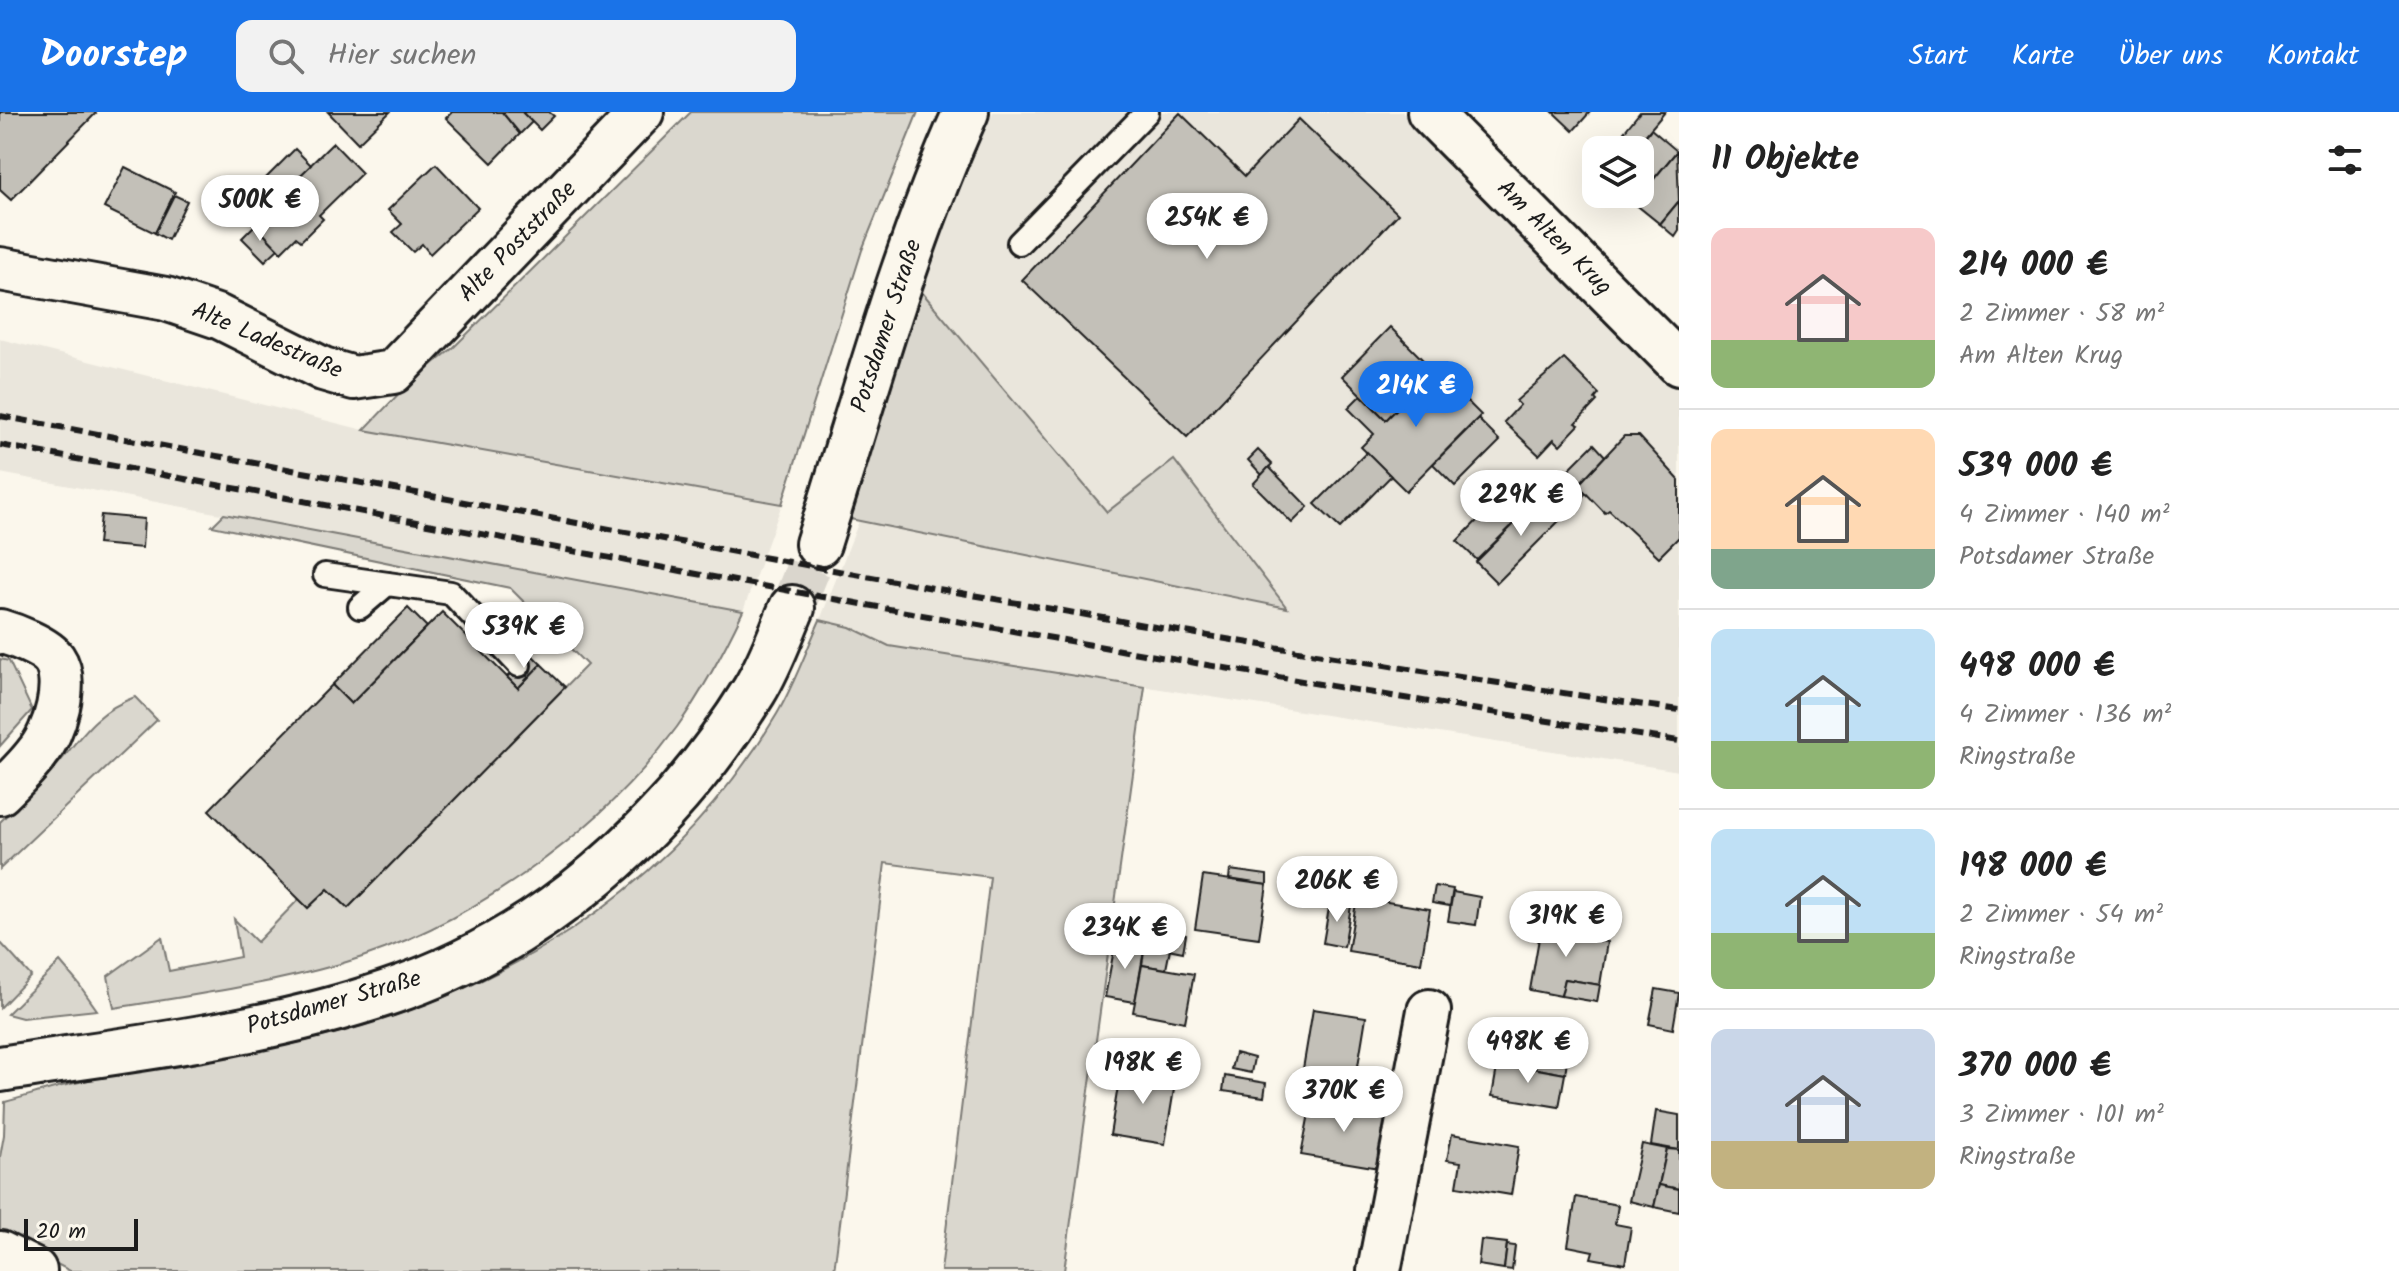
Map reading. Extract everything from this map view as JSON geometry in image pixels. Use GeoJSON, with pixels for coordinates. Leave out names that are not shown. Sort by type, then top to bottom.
{"type":"FeatureCollection","features":[{"type":"Feature","properties":{"kind":"main road","name":"Potsdamer Straße"},"geometry":{"type":"LineString","coordinates":[[818,544],[901,277],[923,214],[966,112]]}},
{"type":"Feature","properties":{"kind":"main road","name":"Potsdamer Straße"},"geometry":{"type":"LineString","coordinates":[[0,1069],[216,1036],[313,1015],[388,993],[453,966],[528,925],[594,878],[653,824],[705,761],[755,690],[792,608]]}},
{"type":"Feature","properties":{"kind":"main road"},"geometry":{"type":"LineString","coordinates":[[0,1254],[34,1271]]}},
{"type":"Feature","properties":{"kind":"street","name":"Alte Poststraße"},"geometry":{"type":"LineString","coordinates":[[393,372],[642,112]]}},
{"type":"Feature","properties":{"kind":"street","name":"Am Alten Krug"},"geometry":{"type":"LineString","coordinates":[[1429,112],[1679,364]]}},
{"type":"Feature","properties":{"kind":"street","name":"Alte Ladestraße"},"geometry":{"type":"LineString","coordinates":[[0,269],[166,299],[219,317],[323,369],[354,378],[393,372]]}},
{"type":"Feature","properties":{"kind":"street"},"geometry":{"type":"LineString","coordinates":[[0,631],[32,643],[54,659],[62,684],[56,717],[40,750],[0,793]]}},
{"type":"Feature","properties":{"kind":"street"},"geometry":{"type":"LineString","coordinates":[[1379,1271],[1429,1011]]}},
{"type":"Feature","properties":{"kind":"lane"},"geometry":{"type":"LineString","coordinates":[[1019,243],[1147,112]]}},
{"type":"Feature","properties":{"kind":"lane"},"geometry":{"type":"LineString","coordinates":[[325,575],[451,593],[519,665]]}},
{"type":"Feature","properties":{"kind":"lane"},"geometry":{"type":"LineString","coordinates":[[360,607],[387,584]]}},
{"type":"Feature","properties":{"kind":"shaded area"},"geometry":{"type":"Polygon","coordinates":[[[691,112],[918,112],[862,250],[782,504],[364,430],[408,384],[453,348],[691,112]]]}},
{"type":"Feature","properties":{"kind":"shaded area"},"geometry":{"type":"Polygon","coordinates":[[[993,112],[1403,112],[1423,129],[1679,389],[1679,771],[889,646],[850,627],[820,620],[859,521],[1286,607],[1107,512],[921,291],[969,164],[993,112]]]}},
{"type":"Feature","properties":{"kind":"shaded area"},"geometry":{"type":"Polygon","coordinates":[[[921,291],[1107,512],[1174,460],[1287,608],[850,519],[885,395],[921,291]]]}},
{"type":"Feature","properties":{"kind":"shaded area"},"geometry":{"type":"Polygon","coordinates":[[[0,339],[364,430],[782,504],[743,611],[0,473],[0,339]]]}},
{"type":"Feature","properties":{"kind":"shaded area"},"geometry":{"type":"Polygon","coordinates":[[[224,514],[743,611],[696,699],[645,766],[570,839],[482,901],[388,948],[340,964],[256,984],[114,1008],[108,976],[162,937],[169,971],[240,957],[234,919],[257,942],[299,899],[308,908],[328,889],[348,908],[587,665],[510,588],[212,526],[224,514]]]}},
{"type":"Feature","properties":{"kind":"shaded area"},"geometry":{"type":"Polygon","coordinates":[[[820,620],[850,627],[889,646],[1145,687],[1064,1271],[941,1271],[990,877],[885,863],[834,1271],[70,1271],[0,1234],[0,1157],[5,1102],[102,1077],[269,1049],[370,1023],[441,998],[508,967],[571,930],[630,886],[685,835],[734,778],[783,703],[820,620]]]}},
{"type":"Feature","properties":{"kind":"shaded area"},"geometry":{"type":"Polygon","coordinates":[[[0,659],[9,661],[32,710],[0,746],[0,659]]]}},
{"type":"Feature","properties":{"kind":"shaded area"},"geometry":{"type":"Polygon","coordinates":[[[135,697],[157,720],[0,869],[0,822],[45,779],[95,721],[135,697]]]}},
{"type":"Feature","properties":{"kind":"shaded area"},"geometry":{"type":"Polygon","coordinates":[[[0,942],[31,976],[0,1008],[0,942]]]}},
{"type":"Feature","properties":{"kind":"shaded area"},"geometry":{"type":"Polygon","coordinates":[[[60,962],[97,1010],[22,1018],[7,1014],[60,962]]]}},
{"type":"Feature","properties":{"kind":"building"},"geometry":{"type":"Polygon","coordinates":[[[0,112],[96,113],[11,200],[0,190],[0,112]]]}},
{"type":"Feature","properties":{"kind":"building"},"geometry":{"type":"Polygon","coordinates":[[[328,112],[390,112],[358,143],[328,112]]]}},
{"type":"Feature","properties":{"kind":"building"},"geometry":{"type":"Polygon","coordinates":[[[452,112],[502,112],[520,134],[492,163],[446,118],[452,112]]]}},
{"type":"Feature","properties":{"kind":"building"},"geometry":{"type":"Polygon","coordinates":[[[502,112],[522,112],[532,122],[520,134],[502,112]]]}},
{"type":"Feature","properties":{"kind":"building"},"geometry":{"type":"Polygon","coordinates":[[[522,112],[549,112],[554,116],[540,130],[522,112]]]}},
{"type":"Feature","properties":{"kind":"building"},"geometry":{"type":"Polygon","coordinates":[[[1553,112],[1590,112],[1573,131],[1553,112]]]}},
{"type":"Feature","properties":{"kind":"building"},"geometry":{"type":"Polygon","coordinates":[[[1640,112],[1665,112],[1645,136],[1629,136],[1624,132],[1640,112]]]}},
{"type":"Feature","properties":{"kind":"building"},"geometry":{"type":"Polygon","coordinates":[[[1180,113],[1245,176],[1299,119],[1398,214],[1187,437],[1022,280],[1180,113]]]}},
{"type":"Feature","properties":{"kind":"building"},"geometry":{"type":"Polygon","coordinates":[[[1651,129],[1677,151],[1654,179],[1654,136],[1645,136],[1651,129]]]}},
{"type":"Feature","properties":{"kind":"building"},"geometry":{"type":"Polygon","coordinates":[[[333,143],[362,173],[319,215],[323,219],[301,241],[296,237],[281,252],[252,222],[333,143]]]}},
{"type":"Feature","properties":{"kind":"building"},"geometry":{"type":"Polygon","coordinates":[[[295,149],[311,165],[276,199],[261,183],[295,149]]]}},
{"type":"Feature","properties":{"kind":"building"},"geometry":{"type":"Polygon","coordinates":[[[1677,151],[1679,201],[1660,224],[1640,208],[1654,208],[1654,179],[1677,151]]]}},
{"type":"Feature","properties":{"kind":"building"},"geometry":{"type":"Polygon","coordinates":[[[436,164],[478,208],[430,254],[422,244],[413,252],[393,232],[402,224],[388,210],[436,164]]]}},
{"type":"Feature","properties":{"kind":"building"},"geometry":{"type":"Polygon","coordinates":[[[125,167],[175,192],[155,233],[104,208],[125,167]]]}},
{"type":"Feature","properties":{"kind":"building"},"geometry":{"type":"Polygon","coordinates":[[[261,183],[276,199],[252,222],[237,206],[261,183]]]}},
{"type":"Feature","properties":{"kind":"building"},"geometry":{"type":"Polygon","coordinates":[[[174,195],[187,201],[168,240],[155,233],[174,195]]]}},
{"type":"Feature","properties":{"kind":"building"},"geometry":{"type":"Polygon","coordinates":[[[1679,201],[1679,231],[1675,237],[1660,224],[1679,201]]]}},
{"type":"Feature","properties":{"kind":"building"},"geometry":{"type":"Polygon","coordinates":[[[255,225],[278,249],[265,261],[242,238],[255,225]]]}},
{"type":"Feature","properties":{"kind":"building"},"geometry":{"type":"Polygon","coordinates":[[[1390,327],[1434,371],[1386,420],[1342,376],[1390,327]]]}},
{"type":"Feature","properties":{"kind":"building"},"geometry":{"type":"Polygon","coordinates":[[[1564,359],[1599,394],[1595,399],[1597,401],[1576,423],[1579,425],[1560,445],[1554,439],[1539,455],[1504,422],[1520,405],[1516,401],[1564,359]]]}},
{"type":"Feature","properties":{"kind":"building"},"geometry":{"type":"Polygon","coordinates":[[[1432,366],[1481,415],[1406,491],[1361,447],[1374,434],[1348,408],[1361,395],[1386,420],[1434,371],[1432,366]]]}},
{"type":"Feature","properties":{"kind":"building"},"geometry":{"type":"Polygon","coordinates":[[[1478,419],[1500,441],[1455,486],[1433,464],[1478,419]]]}},
{"type":"Feature","properties":{"kind":"building"},"geometry":{"type":"Polygon","coordinates":[[[1624,436],[1639,436],[1679,480],[1679,537],[1659,557],[1609,510],[1605,513],[1578,485],[1624,436]]]}},
{"type":"Feature","properties":{"kind":"building"},"geometry":{"type":"Polygon","coordinates":[[[1594,444],[1605,456],[1578,485],[1586,493],[1565,515],[1545,493],[1594,444]]]}},
{"type":"Feature","properties":{"kind":"building"},"geometry":{"type":"Polygon","coordinates":[[[1258,450],[1272,464],[1262,475],[1248,460],[1258,450]]]}},
{"type":"Feature","properties":{"kind":"building"},"geometry":{"type":"Polygon","coordinates":[[[1367,452],[1391,476],[1340,528],[1315,504],[1367,452]]]}},
{"type":"Feature","properties":{"kind":"building"},"geometry":{"type":"Polygon","coordinates":[[[1269,467],[1308,507],[1292,523],[1253,484],[1269,467]]]}},
{"type":"Feature","properties":{"kind":"building"},"geometry":{"type":"Polygon","coordinates":[[[1524,473],[1545,493],[1477,560],[1457,541],[1524,473]]]}},
{"type":"Feature","properties":{"kind":"building"},"geometry":{"type":"Polygon","coordinates":[[[1545,493],[1565,515],[1497,583],[1476,562],[1545,493]]]}},
{"type":"Feature","properties":{"kind":"building"},"geometry":{"type":"Polygon","coordinates":[[[101,515],[144,519],[142,548],[98,544],[101,515]]]}},
{"type":"Feature","properties":{"kind":"building"},"geometry":{"type":"Polygon","coordinates":[[[408,608],[427,627],[351,704],[332,685],[408,608]]]}},
{"type":"Feature","properties":{"kind":"building"},"geometry":{"type":"Polygon","coordinates":[[[442,612],[518,688],[541,664],[565,687],[348,908],[328,889],[308,908],[209,810],[332,685],[351,704],[442,612]]]}},
{"type":"Feature","properties":{"kind":"building"},"geometry":{"type":"Polygon","coordinates":[[[530,653],[541,664],[518,688],[507,677],[530,653]]]}},
{"type":"Feature","properties":{"kind":"building"},"geometry":{"type":"Polygon","coordinates":[[[1310,865],[1337,870],[1333,891],[1306,886],[1310,865]]]}},
{"type":"Feature","properties":{"kind":"building"},"geometry":{"type":"Polygon","coordinates":[[[1337,868],[1355,871],[1352,888],[1334,885],[1337,868]]]}},
{"type":"Feature","properties":{"kind":"building"},"geometry":{"type":"Polygon","coordinates":[[[1230,870],[1267,875],[1267,885],[1229,879],[1230,870]]]}},
{"type":"Feature","properties":{"kind":"building"},"geometry":{"type":"Polygon","coordinates":[[[1203,876],[1267,885],[1259,938],[1195,929],[1203,876]]]}},
{"type":"Feature","properties":{"kind":"building"},"geometry":{"type":"Polygon","coordinates":[[[1435,886],[1453,889],[1450,906],[1432,903],[1435,886]]]}},
{"type":"Feature","properties":{"kind":"building"},"geometry":{"type":"Polygon","coordinates":[[[1453,892],[1480,897],[1476,925],[1448,921],[1453,892]]]}},
{"type":"Feature","properties":{"kind":"building"},"geometry":{"type":"Polygon","coordinates":[[[1357,897],[1430,909],[1421,963],[1348,951],[1357,897]]]}},
{"type":"Feature","properties":{"kind":"building"},"geometry":{"type":"Polygon","coordinates":[[[1330,902],[1351,906],[1344,947],[1323,943],[1330,902]]]}},
{"type":"Feature","properties":{"kind":"building"},"geometry":{"type":"Polygon","coordinates":[[[1542,921],[1579,928],[1578,937],[1607,942],[1600,985],[1565,979],[1561,996],[1530,990],[1542,921]]]}},
{"type":"Feature","properties":{"kind":"building"},"geometry":{"type":"Polygon","coordinates":[[[1136,926],[1186,935],[1183,952],[1133,942],[1136,926]]]}},
{"type":"Feature","properties":{"kind":"building"},"geometry":{"type":"Polygon","coordinates":[[[1116,939],[1145,945],[1135,1002],[1105,997],[1116,939]]]}},
{"type":"Feature","properties":{"kind":"building"},"geometry":{"type":"Polygon","coordinates":[[[1145,945],[1170,949],[1166,969],[1142,965],[1145,945]]]}},
{"type":"Feature","properties":{"kind":"building"},"geometry":{"type":"Polygon","coordinates":[[[1142,965],[1194,974],[1185,1022],[1133,1012],[1142,965]]]}},
{"type":"Feature","properties":{"kind":"building"},"geometry":{"type":"Polygon","coordinates":[[[1565,979],[1600,985],[1597,1002],[1561,996],[1565,979]]]}},
{"type":"Feature","properties":{"kind":"building"},"geometry":{"type":"Polygon","coordinates":[[[1656,989],[1679,993],[1673,1029],[1649,1024],[1656,989]]]}},
{"type":"Feature","properties":{"kind":"building"},"geometry":{"type":"Polygon","coordinates":[[[1313,1009],[1366,1017],[1356,1078],[1303,1069],[1313,1009]]]}},
{"type":"Feature","properties":{"kind":"building"},"geometry":{"type":"Polygon","coordinates":[[[1503,1029],[1570,1040],[1565,1074],[1498,1062],[1503,1029]]]}},
{"type":"Feature","properties":{"kind":"building"},"geometry":{"type":"Polygon","coordinates":[[[1235,1053],[1254,1058],[1251,1073],[1231,1069],[1235,1053]]]}},
{"type":"Feature","properties":{"kind":"building"},"geometry":{"type":"Polygon","coordinates":[[[1498,1062],[1565,1074],[1559,1107],[1492,1096],[1498,1062]]]}},
{"type":"Feature","properties":{"kind":"building"},"geometry":{"type":"Polygon","coordinates":[[[1121,1068],[1176,1077],[1165,1144],[1110,1135],[1121,1068]]]}},
{"type":"Feature","properties":{"kind":"building"},"geometry":{"type":"Polygon","coordinates":[[[1225,1076],[1266,1083],[1264,1097],[1223,1091],[1225,1076]]]}},
{"type":"Feature","properties":{"kind":"building"},"geometry":{"type":"Polygon","coordinates":[[[1312,1098],[1386,1113],[1379,1168],[1301,1155],[1312,1098]]]}},
{"type":"Feature","properties":{"kind":"building"},"geometry":{"type":"Polygon","coordinates":[[[1656,1111],[1679,1115],[1679,1150],[1651,1145],[1656,1111]]]}},
{"type":"Feature","properties":{"kind":"building"},"geometry":{"type":"Polygon","coordinates":[[[1452,1134],[1519,1146],[1511,1195],[1457,1186],[1461,1162],[1447,1160],[1452,1134]]]}},
{"type":"Feature","properties":{"kind":"building"},"geometry":{"type":"Polygon","coordinates":[[[1642,1144],[1667,1149],[1654,1207],[1629,1201],[1642,1144]]]}},
{"type":"Feature","properties":{"kind":"building"},"geometry":{"type":"Polygon","coordinates":[[[1667,1149],[1679,1150],[1679,1189],[1659,1185],[1667,1149]]]}},
{"type":"Feature","properties":{"kind":"building"},"geometry":{"type":"Polygon","coordinates":[[[1659,1185],[1679,1189],[1679,1212],[1654,1207],[1659,1185]]]}},
{"type":"Feature","properties":{"kind":"building"},"geometry":{"type":"Polygon","coordinates":[[[1576,1197],[1618,1205],[1615,1224],[1631,1227],[1625,1264],[1591,1258],[1593,1251],[1568,1246],[1576,1197]]]}},
{"type":"Feature","properties":{"kind":"building"},"geometry":{"type":"Polygon","coordinates":[[[1481,1240],[1507,1243],[1504,1269],[1478,1265],[1481,1240]]]}},
{"type":"Feature","properties":{"kind":"building"},"geometry":{"type":"Polygon","coordinates":[[[1507,1245],[1515,1246],[1512,1270],[1504,1269],[1507,1245]]]}},
{"type":"Feature","properties":{"kind":"tunnel"},"geometry":{"type":"LineString","coordinates":[[792,608],[818,544]]}},
{"type":"Feature","properties":{"kind":"railway"},"geometry":{"type":"LineString","coordinates":[[0,416],[1048,608],[1679,710]]}},
{"type":"Feature","properties":{"kind":"railway"},"geometry":{"type":"LineString","coordinates":[[0,445],[1048,637],[1679,741]]}}]}
